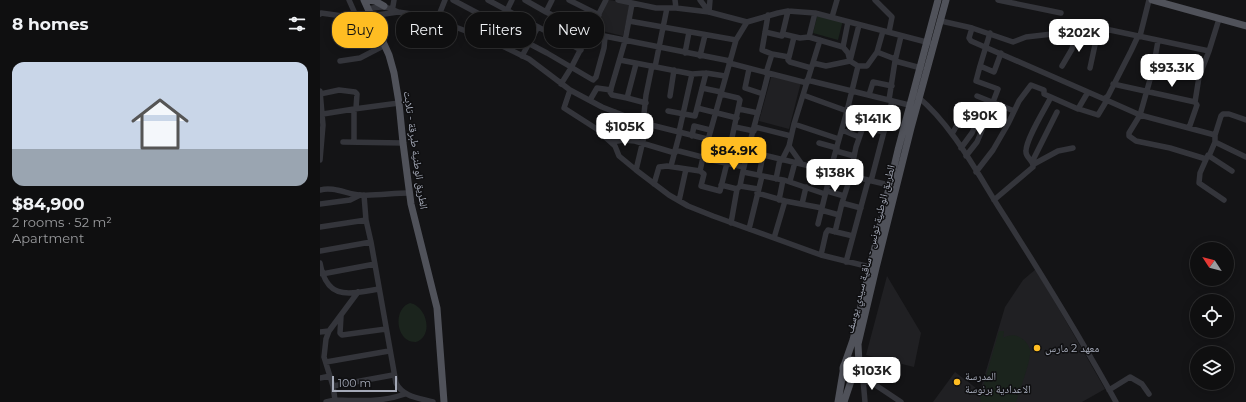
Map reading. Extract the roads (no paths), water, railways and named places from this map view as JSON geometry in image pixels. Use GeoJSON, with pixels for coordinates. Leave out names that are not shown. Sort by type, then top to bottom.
{"type":"FeatureCollection","features":[{"type":"Feature","properties":{"kind":"main road","name":"الطريق الوطنية طبرقة - تلابت"},"geometry":{"type":"LineString","coordinates":[[364,0],[370,12]]}},
{"type":"Feature","properties":{"kind":"main road"},"geometry":{"type":"LineString","coordinates":[[373,0],[384,6]]}},
{"type":"Feature","properties":{"kind":"main road","name":"الطريق الوطنية تونس - ساقية سيدي يوسف"},"geometry":{"type":"LineString","coordinates":[[845,363],[853,340],[870,267],[931,43],[938,0]]}},
{"type":"Feature","properties":{"kind":"main road","name":"الطريق الوطنية تونس - ساقية سيدي يوسف"},"geometry":{"type":"LineString","coordinates":[[917,96],[921,68],[941,21],[946,0]]}},
{"type":"Feature","properties":{"kind":"main road"},"geometry":{"type":"LineString","coordinates":[[1152,0],[1246,26]]}},
{"type":"Feature","properties":{"kind":"main road","name":"الطريق الوطنية طبرقة - تلابت"},"geometry":{"type":"LineString","coordinates":[[385,48],[394,73],[399,103],[409,193],[437,308],[444,402]]}},
{"type":"Feature","properties":{"kind":"main road","name":"الطريق الوطنية تونس - ساقية سيدي يوسف"},"geometry":{"type":"LineString","coordinates":[[859,364],[859,337],[893,186]]}},
{"type":"Feature","properties":{"kind":"main road"},"geometry":{"type":"LineString","coordinates":[[838,402],[843,367],[845,363],[852,361],[859,364],[859,378],[844,402]]}},
{"type":"Feature","properties":{"kind":"main road"},"geometry":{"type":"LineString","coordinates":[[843,372],[846,376],[859,378]]}},
{"type":"Feature","properties":{"kind":"street"},"geometry":{"type":"LineString","coordinates":[[349,0],[354,12]]}},
{"type":"Feature","properties":{"kind":"street"},"geometry":{"type":"LineString","coordinates":[[394,0],[394,11]]}},
{"type":"Feature","properties":{"kind":"street"},"geometry":{"type":"LineString","coordinates":[[441,12],[446,0]]}},
{"type":"Feature","properties":{"kind":"street"},"geometry":{"type":"LineString","coordinates":[[453,0],[475,12]]}},
{"type":"Feature","properties":{"kind":"street"},"geometry":{"type":"LineString","coordinates":[[488,0],[581,50],[561,84]]}},
{"type":"Feature","properties":{"kind":"street"},"geometry":{"type":"LineString","coordinates":[[507,11],[512,0]]}},
{"type":"Feature","properties":{"kind":"street"},"geometry":{"type":"LineString","coordinates":[[525,0],[546,12],[552,0]]}},
{"type":"Feature","properties":{"kind":"street"},"geometry":{"type":"LineString","coordinates":[[568,0],[593,12]]}},
{"type":"Feature","properties":{"kind":"street"},"geometry":{"type":"LineString","coordinates":[[600,12],[606,0]]}},
{"type":"Feature","properties":{"kind":"street"},"geometry":{"type":"LineString","coordinates":[[618,0],[656,8],[676,8],[709,12],[747,22],[768,15],[788,12],[815,13],[931,43]]}},
{"type":"Feature","properties":{"kind":"street"},"geometry":{"type":"LineString","coordinates":[[675,0],[676,8]]}},
{"type":"Feature","properties":{"kind":"street"},"geometry":{"type":"LineString","coordinates":[[700,0],[709,12]]}},
{"type":"Feature","properties":{"kind":"street"},"geometry":{"type":"LineString","coordinates":[[709,12],[710,0]]}},
{"type":"Feature","properties":{"kind":"street"},"geometry":{"type":"LineString","coordinates":[[832,17],[837,0]]}},
{"type":"Feature","properties":{"kind":"street"},"geometry":{"type":"LineString","coordinates":[[794,37],[788,60],[790,62],[826,66],[850,61],[858,66],[866,66],[877,52],[892,17],[875,0]]}},
{"type":"Feature","properties":{"kind":"street"},"geometry":{"type":"LineString","coordinates":[[998,0],[1061,13]]}},
{"type":"Feature","properties":{"kind":"street"},"geometry":{"type":"LineString","coordinates":[[976,172],[993,150],[1019,101],[1031,85],[1044,90],[1044,93],[1051,97],[1098,115],[1139,36],[1149,0]]}},
{"type":"Feature","properties":{"kind":"street"},"geometry":{"type":"LineString","coordinates":[[632,4],[625,41],[610,93],[612,95],[646,103]]}},
{"type":"Feature","properties":{"kind":"street"},"geometry":{"type":"LineString","coordinates":[[371,12],[378,6],[384,6],[394,11]]}},
{"type":"Feature","properties":{"kind":"street"},"geometry":{"type":"LineString","coordinates":[[636,170],[645,123],[646,95],[659,48],[667,8]]}},
{"type":"Feature","properties":{"kind":"street"},"geometry":{"type":"LineString","coordinates":[[382,12],[400,12]]}},
{"type":"Feature","properties":{"kind":"street"},"geometry":{"type":"LineString","coordinates":[[783,34],[788,12]]}},
{"type":"Feature","properties":{"kind":"street"},"geometry":{"type":"LineString","coordinates":[[320,13],[332,15]]}},
{"type":"Feature","properties":{"kind":"street"},"geometry":{"type":"LineString","coordinates":[[810,37],[815,13]]}},
{"type":"Feature","properties":{"kind":"street"},"geometry":{"type":"LineString","coordinates":[[768,15],[762,50],[772,54],[789,57]]}},
{"type":"Feature","properties":{"kind":"street"},"geometry":{"type":"LineString","coordinates":[[1189,128],[1197,105],[1195,102],[1199,77],[1219,19]]}},
{"type":"Feature","properties":{"kind":"street"},"geometry":{"type":"LineString","coordinates":[[629,21],[736,40]]}},
{"type":"Feature","properties":{"kind":"street"},"geometry":{"type":"LineString","coordinates":[[941,21],[990,33],[1013,42],[1026,37],[1110,30],[1209,50]]}},
{"type":"Feature","properties":{"kind":"street"},"geometry":{"type":"LineString","coordinates":[[700,171],[702,157],[729,62],[736,40],[747,22]]}},
{"type":"Feature","properties":{"kind":"street"},"geometry":{"type":"LineString","coordinates":[[843,47],[848,22]]}},
{"type":"Feature","properties":{"kind":"street"},"geometry":{"type":"LineString","coordinates":[[850,61],[859,25]]}},
{"type":"Feature","properties":{"kind":"street"},"geometry":{"type":"LineString","coordinates":[[972,28],[969,39],[985,47],[1140,115],[1189,128],[1215,138],[1246,157]]}},
{"type":"Feature","properties":{"kind":"street"},"geometry":{"type":"LineString","coordinates":[[1090,68],[1098,31]]}},
{"type":"Feature","properties":{"kind":"street"},"geometry":{"type":"LineString","coordinates":[[684,53],[689,32]]}},
{"type":"Feature","properties":{"kind":"street"},"geometry":{"type":"LineString","coordinates":[[765,32],[782,36],[783,34],[802,38],[810,37],[843,47],[848,53],[850,61]]}},
{"type":"Feature","properties":{"kind":"street"},"geometry":{"type":"LineString","coordinates":[[1062,66],[1072,49],[1076,32]]}},
{"type":"Feature","properties":{"kind":"street"},"geometry":{"type":"LineString","coordinates":[[990,33],[976,81],[998,89],[992,102]]}},
{"type":"Feature","properties":{"kind":"street"},"geometry":{"type":"LineString","coordinates":[[700,56],[705,35]]}},
{"type":"Feature","properties":{"kind":"street"},"geometry":{"type":"LineString","coordinates":[[846,262],[884,132],[891,100],[895,60],[901,36]]}},
{"type":"Feature","properties":{"kind":"street"},"geometry":{"type":"LineString","coordinates":[[535,48],[590,80],[594,80],[602,55],[605,37],[729,62],[749,69],[914,106]]}},
{"type":"Feature","properties":{"kind":"street"},"geometry":{"type":"LineString","coordinates":[[776,179],[781,159],[789,146],[790,136],[820,40]]}},
{"type":"Feature","properties":{"kind":"street"},"geometry":{"type":"LineString","coordinates":[[1158,40],[1153,69],[1140,115],[1129,134],[1133,139],[1211,158],[1232,171]]}},
{"type":"Feature","properties":{"kind":"street"},"geometry":{"type":"LineString","coordinates":[[340,61],[360,58],[374,48]]}},
{"type":"Feature","properties":{"kind":"street"},"geometry":{"type":"LineString","coordinates":[[506,48],[535,64],[570,90],[602,108],[645,123],[730,147],[893,186]]}},
{"type":"Feature","properties":{"kind":"street"},"geometry":{"type":"LineString","coordinates":[[522,56],[526,48]]}},
{"type":"Feature","properties":{"kind":"street"},"geometry":{"type":"LineString","coordinates":[[877,52],[895,60],[921,68]]}},
{"type":"Feature","properties":{"kind":"street"},"geometry":{"type":"LineString","coordinates":[[731,223],[772,54]]}},
{"type":"Feature","properties":{"kind":"street"},"geometry":{"type":"LineString","coordinates":[[980,66],[994,71],[1001,54]]}},
{"type":"Feature","properties":{"kind":"street"},"geometry":{"type":"LineString","coordinates":[[620,60],[692,74],[706,73],[726,76]]}},
{"type":"Feature","properties":{"kind":"street"},"geometry":{"type":"LineString","coordinates":[[627,98],[636,64]]}},
{"type":"Feature","properties":{"kind":"street"},"geometry":{"type":"LineString","coordinates":[[818,224],[858,66]]}},
{"type":"Feature","properties":{"kind":"street"},"geometry":{"type":"LineString","coordinates":[[749,69],[745,88],[763,94]]}},
{"type":"Feature","properties":{"kind":"street"},"geometry":{"type":"LineString","coordinates":[[1153,69],[1199,77]]}},
{"type":"Feature","properties":{"kind":"street"},"geometry":{"type":"LineString","coordinates":[[670,96],[674,70]]}},
{"type":"Feature","properties":{"kind":"street"},"geometry":{"type":"LineString","coordinates":[[668,112],[695,116],[706,73]]}},
{"type":"Feature","properties":{"kind":"street"},"geometry":{"type":"LineString","coordinates":[[671,166],[680,132],[682,114],[692,74]]}},
{"type":"Feature","properties":{"kind":"street"},"geometry":{"type":"LineString","coordinates":[[869,95],[873,82],[892,86]]}},
{"type":"Feature","properties":{"kind":"street"},"geometry":{"type":"LineString","coordinates":[[1113,84],[1195,102]]}},
{"type":"Feature","properties":{"kind":"street"},"geometry":{"type":"LineString","coordinates":[[590,100],[597,88],[610,90]]}},
{"type":"Feature","properties":{"kind":"street"},"geometry":{"type":"LineString","coordinates":[[654,184],[659,167],[671,166],[700,171],[704,174],[701,186],[720,191],[740,100],[739,98],[702,88]]}},
{"type":"Feature","properties":{"kind":"street"},"geometry":{"type":"LineString","coordinates":[[320,160],[323,114],[320,93],[338,90],[355,92],[357,94],[354,142]]}},
{"type":"Feature","properties":{"kind":"street"},"geometry":{"type":"LineString","coordinates":[[570,90],[563,107],[603,133],[605,137],[615,146],[619,156],[679,202],[731,223],[821,254],[846,262],[870,267]]}},
{"type":"Feature","properties":{"kind":"street"},"geometry":{"type":"LineString","coordinates":[[1079,109],[1088,92]]}},
{"type":"Feature","properties":{"kind":"street"},"geometry":{"type":"LineString","coordinates":[[803,95],[847,111],[866,116]]}},
{"type":"Feature","properties":{"kind":"street"},"geometry":{"type":"LineString","coordinates":[[917,96],[936,114],[952,134],[1045,279],[1116,402]]}},
{"type":"Feature","properties":{"kind":"street"},"geometry":{"type":"LineString","coordinates":[[977,96],[1014,111]]}},
{"type":"Feature","properties":{"kind":"street"},"geometry":{"type":"LineString","coordinates":[[1033,163],[1026,154],[1026,149],[1051,97]]}},
{"type":"Feature","properties":{"kind":"street"},"geometry":{"type":"LineString","coordinates":[[323,114],[355,108],[399,103]]}},
{"type":"Feature","properties":{"kind":"street"},"geometry":{"type":"LineString","coordinates":[[697,108],[737,118]]}},
{"type":"Feature","properties":{"kind":"street"},"geometry":{"type":"LineString","coordinates":[[739,109],[758,113]]}},
{"type":"Feature","properties":{"kind":"street"},"geometry":{"type":"LineString","coordinates":[[603,133],[614,112]]}},
{"type":"Feature","properties":{"kind":"street"},"geometry":{"type":"LineString","coordinates":[[994,200],[1033,168],[1033,163],[1057,112]]}},
{"type":"Feature","properties":{"kind":"street"},"geometry":{"type":"LineString","coordinates":[[952,134],[961,115],[958,113]]}},
{"type":"Feature","properties":{"kind":"street"},"geometry":{"type":"LineString","coordinates":[[1224,200],[1199,183],[1199,177],[1215,138],[1221,116],[1223,114],[1229,114],[1246,120]]}},
{"type":"Feature","properties":{"kind":"street"},"geometry":{"type":"LineString","coordinates":[[961,148],[972,133],[980,115]]}},
{"type":"Feature","properties":{"kind":"street"},"geometry":{"type":"LineString","coordinates":[[966,156],[977,142],[985,123]]}},
{"type":"Feature","properties":{"kind":"street"},"geometry":{"type":"LineString","coordinates":[[794,124],[839,139]]}},
{"type":"Feature","properties":{"kind":"street"},"geometry":{"type":"LineString","coordinates":[[692,136],[694,126],[710,130]]}},
{"type":"Feature","properties":{"kind":"street"},"geometry":{"type":"LineString","coordinates":[[735,127],[790,136]]}},
{"type":"Feature","properties":{"kind":"street"},"geometry":{"type":"LineString","coordinates":[[835,232],[859,137],[863,127],[884,132]]}},
{"type":"Feature","properties":{"kind":"street"},"geometry":{"type":"LineString","coordinates":[[842,130],[859,137]]}},
{"type":"Feature","properties":{"kind":"street"},"geometry":{"type":"LineString","coordinates":[[612,142],[623,140],[702,157],[727,163],[760,175],[790,181],[826,193],[844,196]]}},
{"type":"Feature","properties":{"kind":"street"},"geometry":{"type":"LineString","coordinates":[[342,142],[403,143]]}},
{"type":"Feature","properties":{"kind":"street"},"geometry":{"type":"LineString","coordinates":[[819,143],[854,156]]}},
{"type":"Feature","properties":{"kind":"street"},"geometry":{"type":"LineString","coordinates":[[789,146],[798,163]]}},
{"type":"Feature","properties":{"kind":"street"},"geometry":{"type":"LineString","coordinates":[[1033,163],[1058,151],[1073,148]]}},
{"type":"Feature","properties":{"kind":"street"},"geometry":{"type":"LineString","coordinates":[[749,229],[758,191],[763,154]]}},
{"type":"Feature","properties":{"kind":"street"},"geometry":{"type":"LineString","coordinates":[[790,181],[798,163]]}},
{"type":"Feature","properties":{"kind":"street"},"geometry":{"type":"LineString","coordinates":[[679,202],[686,169]]}},
{"type":"Feature","properties":{"kind":"street"},"geometry":{"type":"LineString","coordinates":[[774,238],[782,200],[783,180]]}},
{"type":"Feature","properties":{"kind":"street"},"geometry":{"type":"LineString","coordinates":[[721,184],[758,191],[782,200],[822,209],[839,215]]}},
{"type":"Feature","properties":{"kind":"street"},"geometry":{"type":"LineString","coordinates":[[802,204],[806,187]]}},
{"type":"Feature","properties":{"kind":"street"},"geometry":{"type":"LineString","coordinates":[[320,190],[324,188],[362,195],[409,193]]}},
{"type":"Feature","properties":{"kind":"street"},"geometry":{"type":"LineString","coordinates":[[320,204],[350,200],[362,195]]}},
{"type":"Feature","properties":{"kind":"street"},"geometry":{"type":"LineString","coordinates":[[362,195],[389,351],[398,387],[405,394],[433,402]]}},
{"type":"Feature","properties":{"kind":"street"},"geometry":{"type":"LineString","coordinates":[[842,203],[861,208]]}},
{"type":"Feature","properties":{"kind":"street"},"geometry":{"type":"LineString","coordinates":[[320,227],[366,220]]}},
{"type":"Feature","properties":{"kind":"street"},"geometry":{"type":"LineString","coordinates":[[821,254],[828,230],[853,236]]}},
{"type":"Feature","properties":{"kind":"street"},"geometry":{"type":"LineString","coordinates":[[320,251],[371,242]]}},
{"type":"Feature","properties":{"kind":"street"},"geometry":{"type":"LineString","coordinates":[[320,263],[324,280],[334,290],[346,294],[379,290]]}},
{"type":"Feature","properties":{"kind":"street"},"geometry":{"type":"LineString","coordinates":[[322,274],[375,264]]}},
{"type":"Feature","properties":{"kind":"street"},"geometry":{"type":"LineString","coordinates":[[335,400],[333,386],[326,362],[325,343],[329,331],[358,292]]}},
{"type":"Feature","properties":{"kind":"street"},"geometry":{"type":"LineString","coordinates":[[341,316],[340,333],[342,335],[386,329]]}},
{"type":"Feature","properties":{"kind":"street"},"geometry":{"type":"LineString","coordinates":[[320,332],[329,331]]}},
{"type":"Feature","properties":{"kind":"street"},"geometry":{"type":"LineString","coordinates":[[326,362],[389,351]]}},
{"type":"Feature","properties":{"kind":"street"},"geometry":{"type":"LineString","coordinates":[[333,386],[394,375]]}},
{"type":"Feature","properties":{"kind":"street"},"geometry":{"type":"LineString","coordinates":[[320,378],[330,376]]}},
{"type":"Feature","properties":{"kind":"street"},"geometry":{"type":"LineString","coordinates":[[1109,390],[1130,377],[1142,384],[1149,394]]}},
{"type":"Feature","properties":{"kind":"street"},"geometry":{"type":"LineString","coordinates":[[859,378],[865,402]]}},
{"type":"Feature","properties":{"kind":"street"},"geometry":{"type":"LineString","coordinates":[[859,378],[871,382],[901,402]]}},
{"type":"Feature","properties":{"kind":"street"},"geometry":{"type":"LineString","coordinates":[[326,402],[335,400],[377,401],[396,398],[405,394]]}},
{"type":"Feature","properties":{"kind":"place","name":"معهد 2 مارس"},"geometry":{"type":"Point","coordinates":[1037,348]}},
{"type":"Feature","properties":{"kind":"place","name":"المدرسة الاعدادية برنوسة"},"geometry":{"type":"Point","coordinates":[957,382]}}]}
